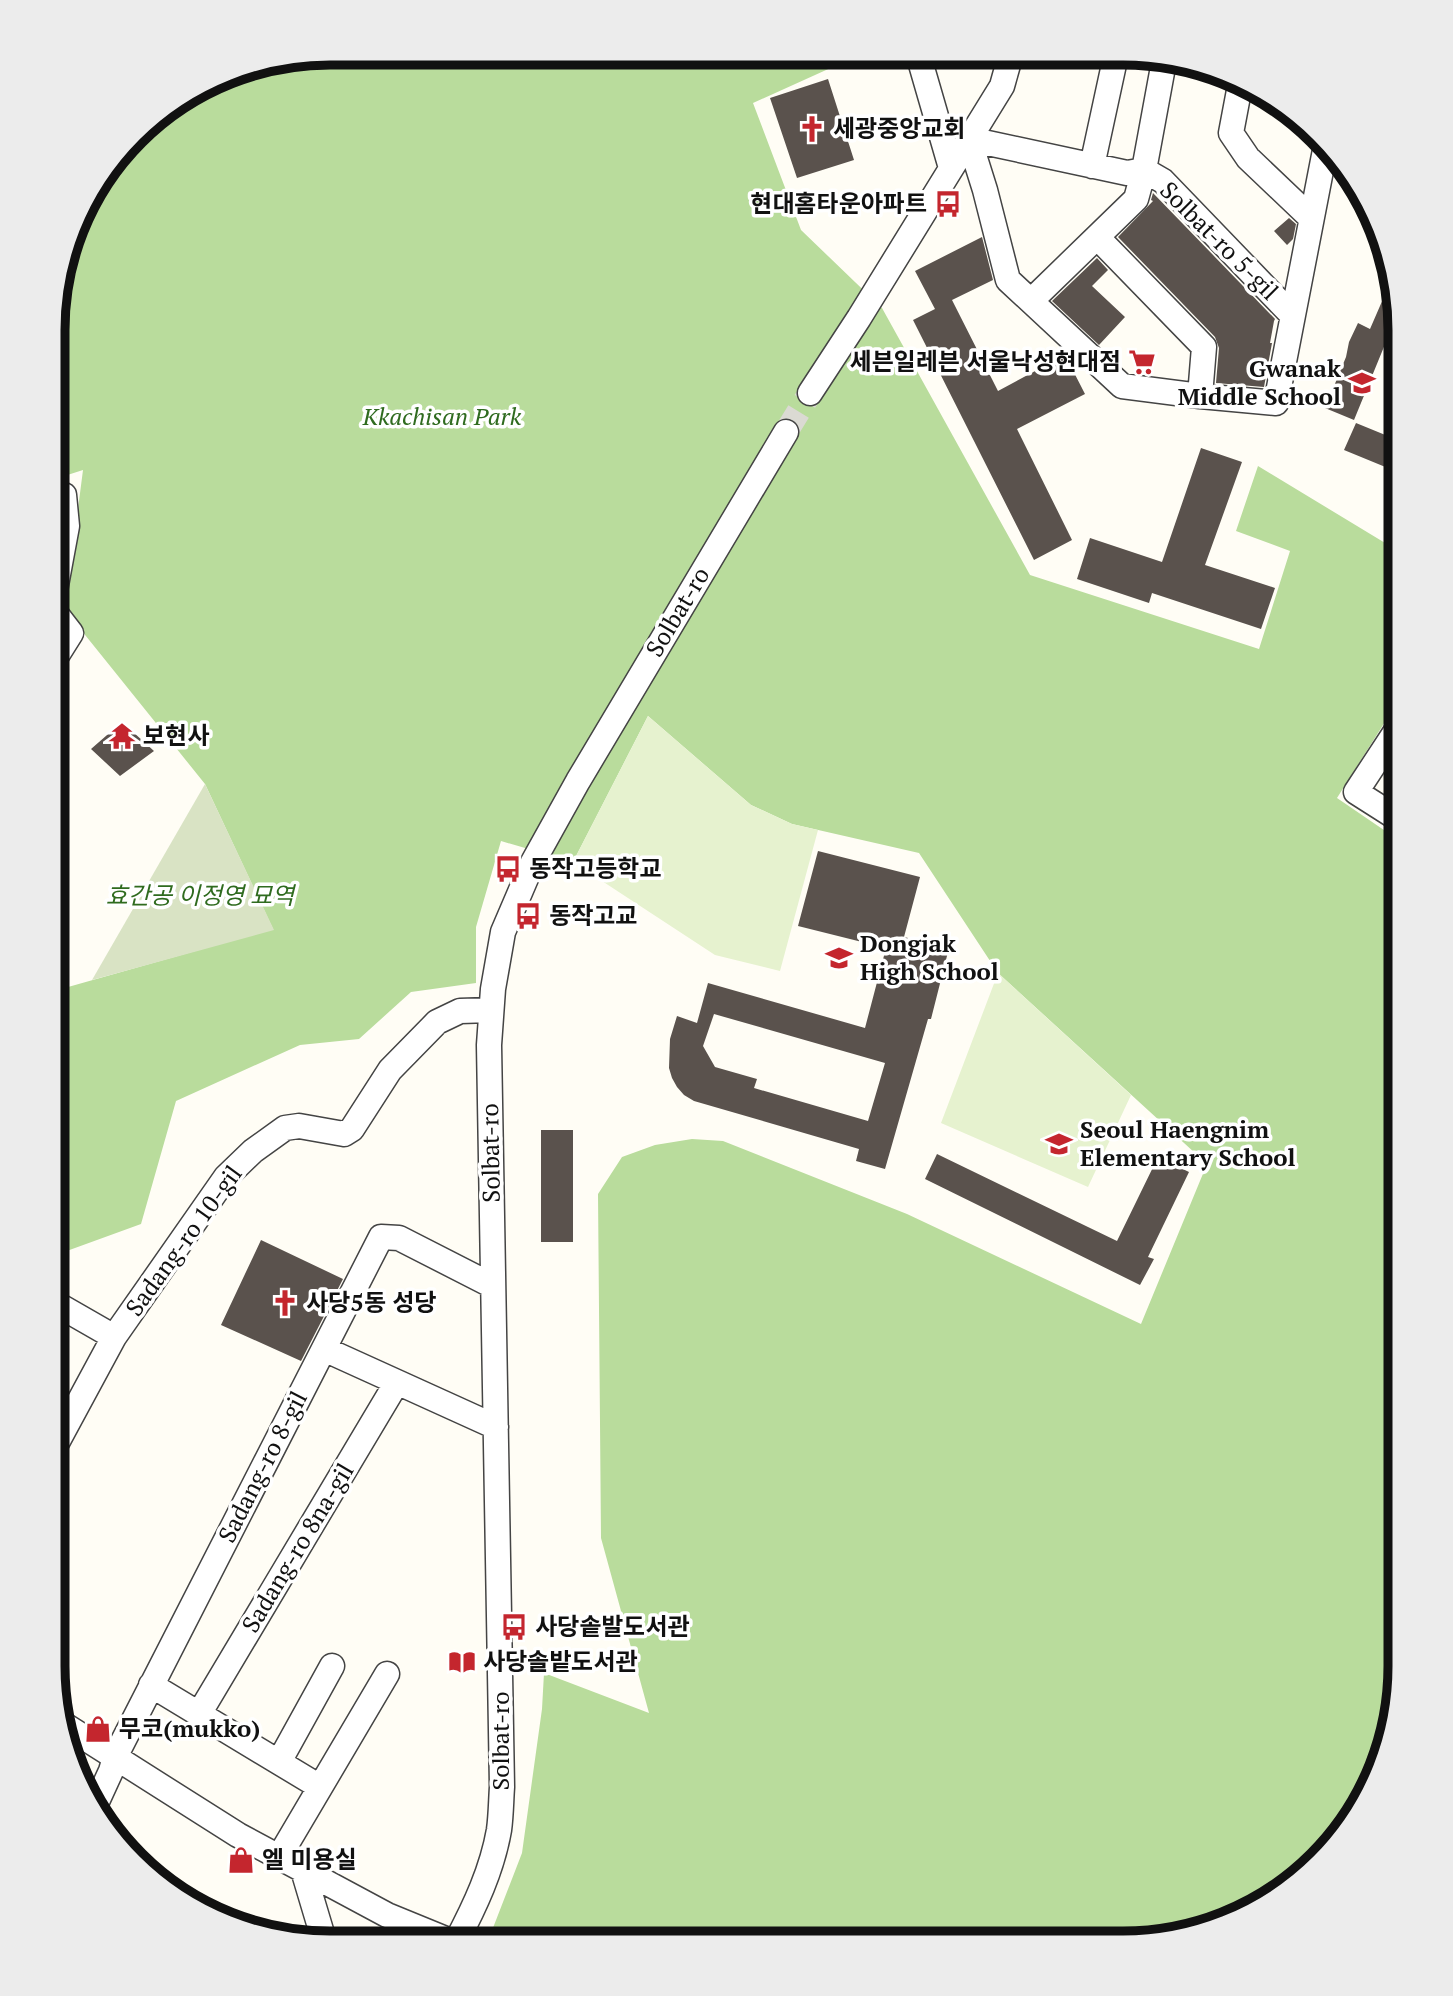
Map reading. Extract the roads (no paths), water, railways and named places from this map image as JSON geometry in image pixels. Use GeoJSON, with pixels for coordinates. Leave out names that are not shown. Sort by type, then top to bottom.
{"type":"FeatureCollection","features":[{"type":"Feature","properties":{"kind":"street"},"geometry":{"type":"LineString","coordinates":[[921,65],[951,168]]}},
{"type":"Feature","properties":{"kind":"street"},"geometry":{"type":"LineString","coordinates":[[995,65],[1002,86]]}},
{"type":"Feature","properties":{"kind":"street"},"geometry":{"type":"LineString","coordinates":[[810,393],[1002,86],[1008,65]]}},
{"type":"Feature","properties":{"kind":"street"},"geometry":{"type":"LineString","coordinates":[[1092,166],[1114,65]]}},
{"type":"Feature","properties":{"kind":"street","name":"Solbat-ro 5-gil"},"geometry":{"type":"LineString","coordinates":[[1144,170],[1163,68]]}},
{"type":"Feature","properties":{"kind":"street"},"geometry":{"type":"LineString","coordinates":[[1239,91],[1231,133],[1248,158],[1311,218]]}},
{"type":"Feature","properties":{"kind":"street"},"geometry":{"type":"LineString","coordinates":[[969,139],[1008,281],[1122,386],[1276,403],[1324,156]]}},
{"type":"Feature","properties":{"kind":"street","name":"Solbat-ro 5-gil"},"geometry":{"type":"LineString","coordinates":[[969,139],[1127,173],[1144,170],[1163,181],[1292,315]]}},
{"type":"Feature","properties":{"kind":"street"},"geometry":{"type":"LineString","coordinates":[[1031,302],[1136,200],[1144,170]]}},
{"type":"Feature","properties":{"kind":"street"},"geometry":{"type":"LineString","coordinates":[[1098,238],[1204,347],[1200,396]]}},
{"type":"Feature","properties":{"kind":"street","name":"Solbat-ro"},"geometry":{"type":"LineString","coordinates":[[461,1931],[473,1911],[490,1868],[499,1829],[502,1787],[489,1045],[493,989],[503,932],[533,862],[578,781],[786,432]]}},
{"type":"Feature","properties":{"kind":"street"},"geometry":{"type":"LineString","coordinates":[[65,518],[65,537]]}},
{"type":"Feature","properties":{"kind":"street"},"geometry":{"type":"LineString","coordinates":[[65,625],[71,633],[65,643]]}},
{"type":"Feature","properties":{"kind":"street"},"geometry":{"type":"LineString","coordinates":[[1388,743],[1356,792],[1388,812]]}},
{"type":"Feature","properties":{"kind":"street","name":"Sadang-ro 10-gil"},"geometry":{"type":"LineString","coordinates":[[65,1428],[114,1337],[226,1177],[253,1151],[285,1128],[299,1126],[344,1134],[352,1129],[390,1070],[437,1022],[460,1011],[491,1010]]}},
{"type":"Feature","properties":{"kind":"street","name":"Sadang-ro 8-gil"},"geometry":{"type":"LineString","coordinates":[[99,1797],[115,1757],[151,1685],[381,1237],[399,1238],[493,1286]]}},
{"type":"Feature","properties":{"kind":"street"},"geometry":{"type":"LineString","coordinates":[[65,1309],[114,1337]]}},
{"type":"Feature","properties":{"kind":"street"},"geometry":{"type":"LineString","coordinates":[[324,1349],[496,1427]]}},
{"type":"Feature","properties":{"kind":"street","name":"Sadang-ro 8na-gil"},"geometry":{"type":"LineString","coordinates":[[199,1714],[397,1382]]}},
{"type":"Feature","properties":{"kind":"street"},"geometry":{"type":"LineString","coordinates":[[279,1762],[332,1666]]}},
{"type":"Feature","properties":{"kind":"street"},"geometry":{"type":"LineString","coordinates":[[279,1857],[387,1674]]}},
{"type":"Feature","properties":{"kind":"street"},"geometry":{"type":"LineString","coordinates":[[151,1685],[320,1787]]}},
{"type":"Feature","properties":{"kind":"street"},"geometry":{"type":"LineString","coordinates":[[73,1731],[238,1835],[387,1915],[427,1931]]}},
{"type":"Feature","properties":{"kind":"street"},"geometry":{"type":"LineString","coordinates":[[303,1870],[321,1931]]}},
{"type":"Feature","properties":{"kind":"tunnel"},"geometry":{"type":"LineString","coordinates":[[786,432],[810,393]]}},
{"type":"Feature","properties":{"kind":"place","name":"세광중앙교회"},"geometry":{"type":"Point","coordinates":[812,129]}},
{"type":"Feature","properties":{"kind":"place","name":"현대홈타운아파트"},"geometry":{"type":"Point","coordinates":[948,204]}},
{"type":"Feature","properties":{"kind":"place","name":"세븐일레븐 서울낙성현대점"},"geometry":{"type":"Point","coordinates":[1142,362]}},
{"type":"Feature","properties":{"kind":"place","name":"Gwanak Middle School"},"geometry":{"type":"Point","coordinates":[1362,383]}},
{"type":"Feature","properties":{"kind":"place","name":"보현사"},"geometry":{"type":"Point","coordinates":[122,736]}},
{"type":"Feature","properties":{"kind":"place","name":"동작고등학교"},"geometry":{"type":"Point","coordinates":[508,869]}},
{"type":"Feature","properties":{"kind":"place","name":"동작고교"},"geometry":{"type":"Point","coordinates":[528,916]}},
{"type":"Feature","properties":{"kind":"place","name":"Dongjak High School"},"geometry":{"type":"Point","coordinates":[839,958]}},
{"type":"Feature","properties":{"kind":"place","name":"Seoul Haengnim Elementary School"},"geometry":{"type":"Point","coordinates":[1059,1144]}},
{"type":"Feature","properties":{"kind":"place","name":"사당5동 성당"},"geometry":{"type":"Point","coordinates":[285,1303]}},
{"type":"Feature","properties":{"kind":"place","name":"사당솥발도서관"},"geometry":{"type":"Point","coordinates":[514,1627]}},
{"type":"Feature","properties":{"kind":"place","name":"사당솔밭도서관"},"geometry":{"type":"Point","coordinates":[462,1662]}},
{"type":"Feature","properties":{"kind":"place","name":"무코(mukko)"},"geometry":{"type":"Point","coordinates":[98,1729]}},
{"type":"Feature","properties":{"kind":"place","name":"엘 미용실"},"geometry":{"type":"Point","coordinates":[241,1860]}},
{"type":"Feature","properties":{"kind":"park label","name":"Kkachisan Park"},"geometry":{"type":"Point","coordinates":[442,417]}},
{"type":"Feature","properties":{"kind":"park label","name":"효간공 이정영 묘역"},"geometry":{"type":"Point","coordinates":[200,896]}}]}
